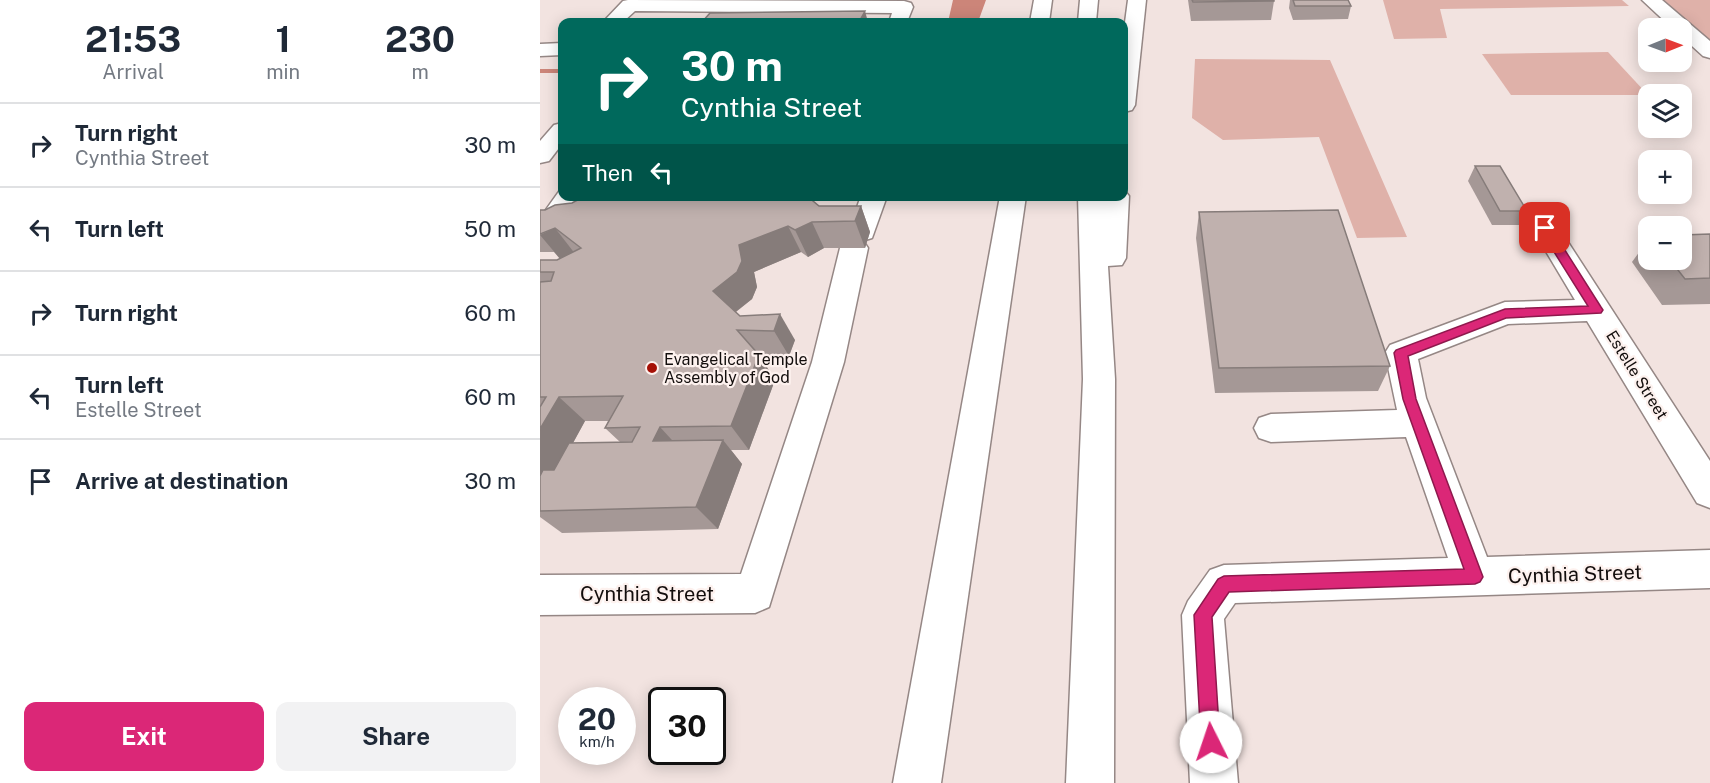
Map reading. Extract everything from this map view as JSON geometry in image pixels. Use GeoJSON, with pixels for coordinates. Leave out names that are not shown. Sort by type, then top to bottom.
{"type":"FeatureCollection","features":[{"type":"Feature","properties":{"kind":"main road"},"geometry":{"type":"LineString","coordinates":[[1041,18],[1043,0]]}},
{"type":"Feature","properties":{"kind":"main road"},"geometry":{"type":"LineString","coordinates":[[1087,18],[1089,0]]}},
{"type":"Feature","properties":{"kind":"main road"},"geometry":{"type":"LineString","coordinates":[[1128,73],[1137,0]]}},
{"type":"Feature","properties":{"kind":"main road"},"geometry":{"type":"LineString","coordinates":[[1651,0],[1710,52]]}},
{"type":"Feature","properties":{"kind":"main road"},"geometry":{"type":"LineString","coordinates":[[616,18],[632,2],[904,7],[900,18]]}},
{"type":"Feature","properties":{"kind":"main road"},"geometry":{"type":"LineString","coordinates":[[660,18],[674,2]]}},
{"type":"Feature","properties":{"kind":"main road"},"geometry":{"type":"LineString","coordinates":[[705,18],[716,5]]}},
{"type":"Feature","properties":{"kind":"main road"},"geometry":{"type":"LineString","coordinates":[[540,50],[558,49]]}},
{"type":"Feature","properties":{"kind":"main road"},"geometry":{"type":"LineString","coordinates":[[540,156],[558,135]]}},
{"type":"Feature","properties":{"kind":"main road"},"geometry":{"type":"LineString","coordinates":[[541,236],[566,201]]}},
{"type":"Feature","properties":{"kind":"main road","name":"Cynthia Street"},"geometry":{"type":"LineString","coordinates":[[540,595],[755,593],[828,362],[858,240],[872,201]]}},
{"type":"Feature","properties":{"kind":"main road"},"geometry":{"type":"LineString","coordinates":[[917,783],[1012,201]]}},
{"type":"Feature","properties":{"kind":"main road"},"geometry":{"type":"LineString","coordinates":[[1090,783],[1099,379],[1091,201]]}},
{"type":"Feature","properties":{"kind":"main road"},"geometry":{"type":"LineString","coordinates":[[1099,379],[1109,295],[1116,201]]}},
{"type":"Feature","properties":{"kind":"main road","name":"Estelle Street"},"geometry":{"type":"LineString","coordinates":[[1545,228],[1710,492]]}},
{"type":"Feature","properties":{"kind":"main road"},"geometry":{"type":"LineString","coordinates":[[1475,577],[1409,399],[1401,353],[1505,313],[1596,310]]}},
{"type":"Feature","properties":{"kind":"main road"},"geometry":{"type":"LineString","coordinates":[[1271,428],[1418,423]]}},
{"type":"Feature","properties":{"kind":"main road","name":"Cynthia Street"},"geometry":{"type":"LineString","coordinates":[[1214,783],[1203,615],[1224,584],[1710,569]]}},
{"type":"Feature","properties":{"kind":"shaded area"},"geometry":{"type":"Polygon","coordinates":[[[953,0],[986,0],[979,18],[949,18],[953,0]]]}},
{"type":"Feature","properties":{"kind":"shaded area"},"geometry":{"type":"Polygon","coordinates":[[[1383,0],[1622,0],[1629,6],[1440,9],[1447,38],[1394,39],[1383,0]]]}},
{"type":"Feature","properties":{"kind":"shaded area"},"geometry":{"type":"Polygon","coordinates":[[[1663,0],[1710,0],[1710,40],[1692,25],[1692,18],[1684,18],[1663,0]]]}},
{"type":"Feature","properties":{"kind":"shaded area"},"geometry":{"type":"Polygon","coordinates":[[[1608,52],[1638,84],[1638,95],[1511,95],[1482,54],[1608,52]]]}},
{"type":"Feature","properties":{"kind":"shaded area"},"geometry":{"type":"Polygon","coordinates":[[[1195,59],[1330,60],[1407,237],[1357,238],[1319,137],[1223,140],[1192,118],[1195,59]]]}},
{"type":"Feature","properties":{"kind":"building"},"geometry":{"type":"Polygon","coordinates":[[[1192,0],[1274,0],[1274,1],[1193,2],[1192,0]]]}},
{"type":"Feature","properties":{"kind":"building"},"geometry":{"type":"Polygon","coordinates":[[[1293,0],[1348,0],[1351,6],[1295,6],[1293,0]]]}},
{"type":"Feature","properties":{"kind":"building"},"geometry":{"type":"Polygon","coordinates":[[[865,11],[861,18],[706,18],[710,13],[865,11]]]}},
{"type":"Feature","properties":{"kind":"building"},"geometry":{"type":"Polygon","coordinates":[[[1475,166],[1500,166],[1527,211],[1500,211],[1475,166]]]}},
{"type":"Feature","properties":{"kind":"building","name":"Evangelical Temple Assembly of God"},"geometry":{"type":"Polygon","coordinates":[[[576,201],[813,201],[819,206],[861,206],[855,221],[812,222],[795,230],[788,226],[739,245],[742,261],[737,272],[713,291],[740,316],[780,314],[774,331],[737,330],[759,355],[731,426],[660,427],[653,441],[723,440],[696,507],[540,511],[540,476],[543,470],[554,470],[569,443],[632,442],[640,427],[605,428],[623,396],[559,397],[540,429],[540,407],[546,397],[540,397],[540,282],[551,281],[554,272],[540,272],[540,260],[557,260],[581,248],[555,228],[540,234],[540,210],[576,201]]]}},
{"type":"Feature","properties":{"kind":"building"},"geometry":{"type":"Polygon","coordinates":[[[1338,210],[1390,366],[1219,368],[1199,212],[1338,210]]]}},
{"type":"Feature","properties":{"kind":"building"},"geometry":{"type":"Polygon","coordinates":[[[1710,234],[1710,278],[1685,279],[1678,270],[1692,270],[1692,235],[1710,234]]]}},
{"type":"Feature","properties":{"kind":"waterway"},"geometry":{"type":"LineString","coordinates":[[540,71],[558,71]]}},
{"type":"Feature","properties":{"kind":"place","name":"Evangelical Temple Assembly of God"},"geometry":{"type":"Point","coordinates":[652,368]}},
{"type":"Feature","properties":{"kind":"route"},"geometry":{"type":"LineString","coordinates":[[1211,742],[1203,615],[1224,584],[1475,577],[1409,399],[1401,353],[1505,313],[1596,310],[1545,228]]}}]}
